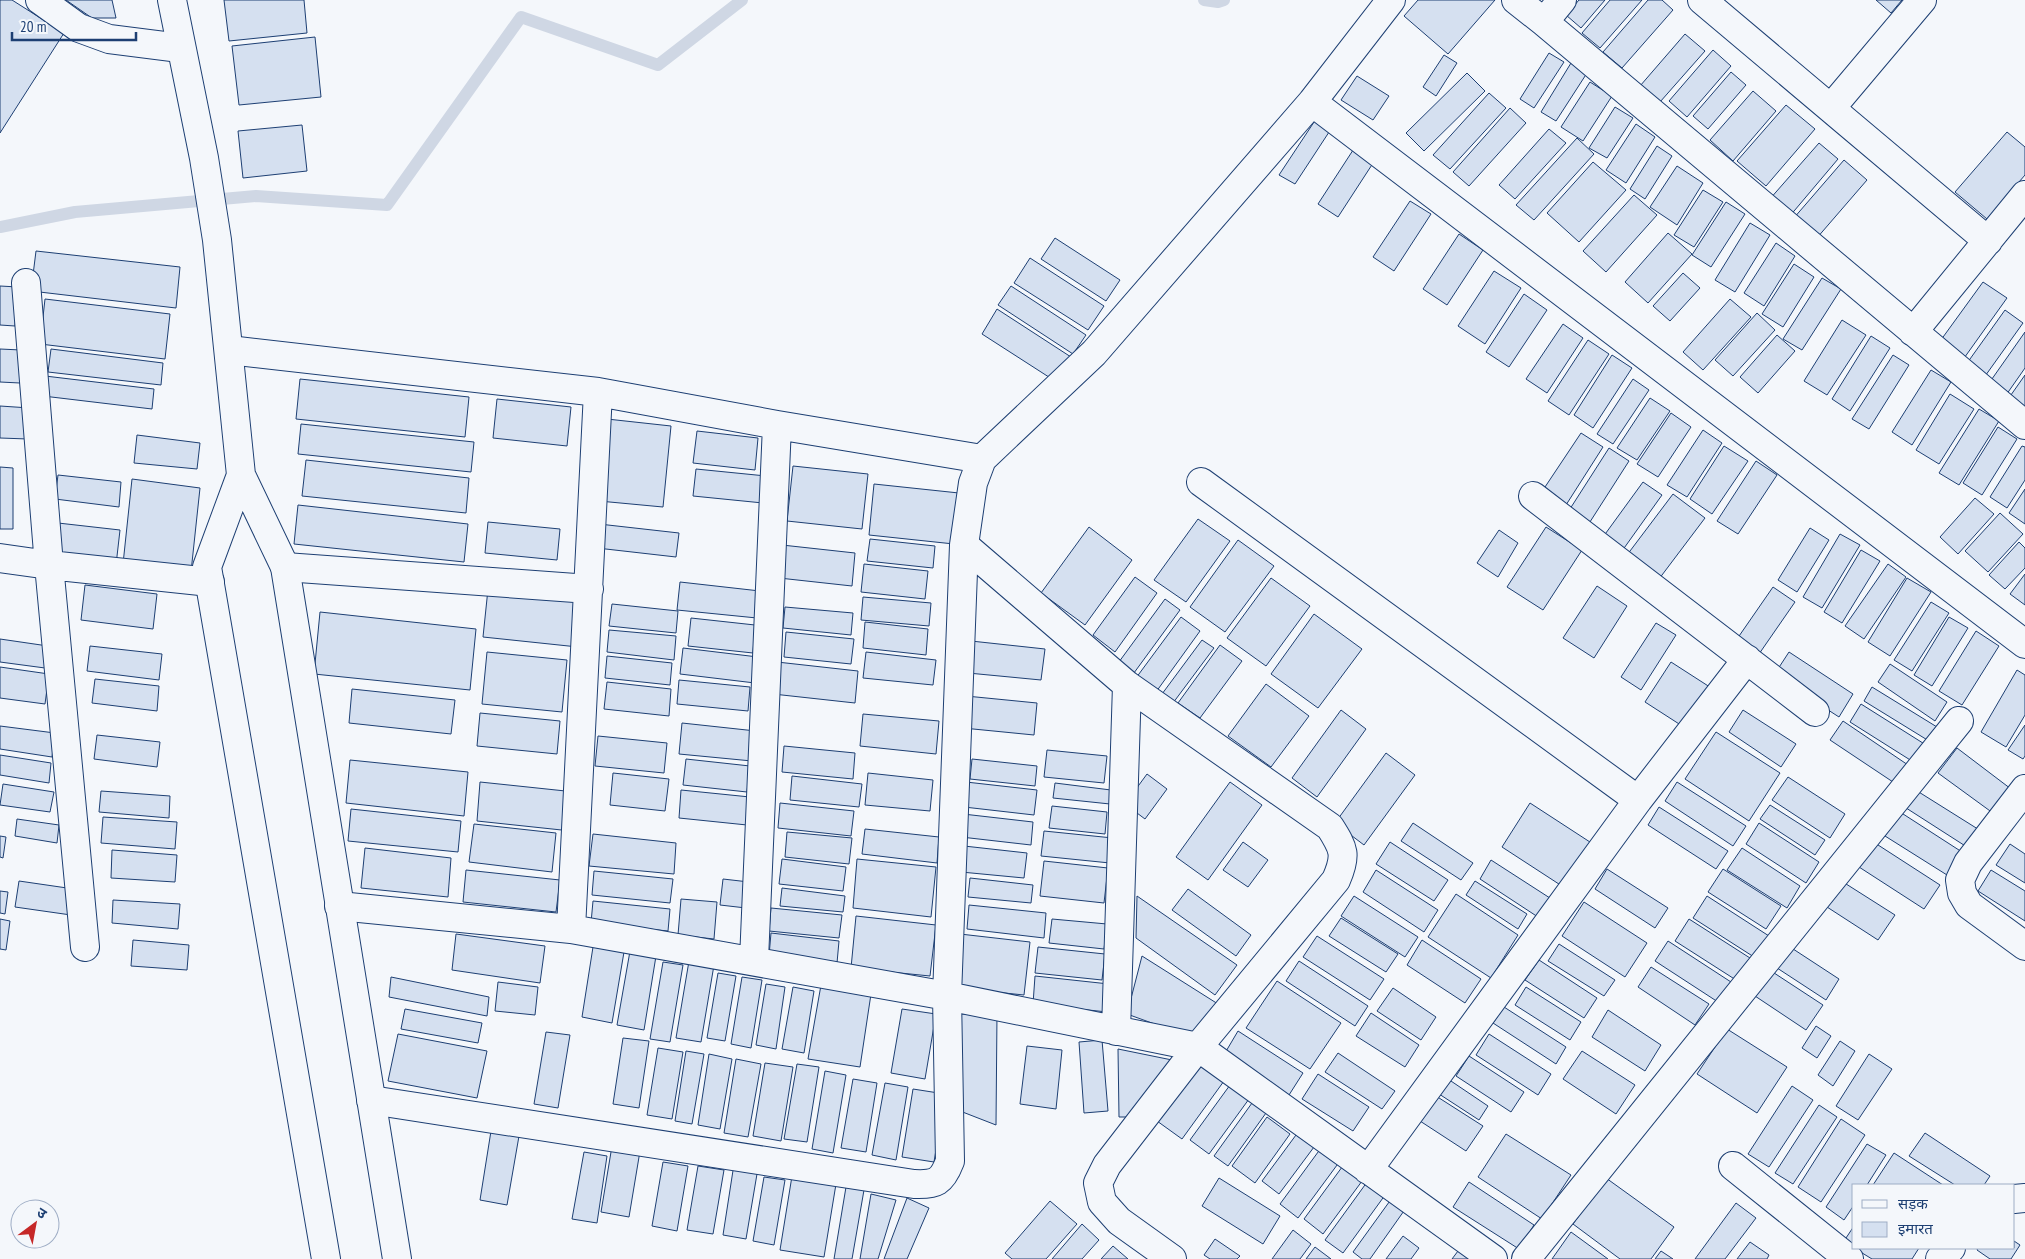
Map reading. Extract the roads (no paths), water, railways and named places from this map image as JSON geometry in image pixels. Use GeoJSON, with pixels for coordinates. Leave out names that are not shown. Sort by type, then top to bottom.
{"type":"FeatureCollection","features":[{"type":"Feature","properties":{"kind":"street"},"geometry":{"type":"LineString","coordinates":[[40,0],[79,28],[109,39],[180,48]]}},
{"type":"Feature","properties":{"kind":"street"},"geometry":{"type":"LineString","coordinates":[[172,0],[180,48],[204,158],[217,240],[241,475],[285,567],[338,906],[398,1259]]}},
{"type":"Feature","properties":{"kind":"street"},"geometry":{"type":"LineString","coordinates":[[371,1100],[914,1184],[932,1185],[944,1175],[950,1161],[947,996],[964,545],[973,483],[982,458],[1094,353],[1312,102],[1391,0]]}},
{"type":"Feature","properties":{"kind":"street"},"geometry":{"type":"LineString","coordinates":[[1516,0],[1755,197],[2025,425]]}},
{"type":"Feature","properties":{"kind":"street"},"geometry":{"type":"LineString","coordinates":[[1544,22],[1562,0]]}},
{"type":"Feature","properties":{"kind":"street"},"geometry":{"type":"LineString","coordinates":[[1702,0],[1988,241]]}},
{"type":"Feature","properties":{"kind":"street"},"geometry":{"type":"LineString","coordinates":[[1831,108],[1922,0]]}},
{"type":"Feature","properties":{"kind":"street"},"geometry":{"type":"LineString","coordinates":[[1312,102],[2025,644]]}},
{"type":"Feature","properties":{"kind":"street"},"geometry":{"type":"LineString","coordinates":[[1913,332],[2025,194]]}},
{"type":"Feature","properties":{"kind":"street"},"geometry":{"type":"LineString","coordinates":[[26,283],[49,565],[85,947]]}},
{"type":"Feature","properties":{"kind":"street"},"geometry":{"type":"LineString","coordinates":[[229,350],[598,392],[777,425],[982,458]]}},
{"type":"Feature","properties":{"kind":"street"},"geometry":{"type":"LineString","coordinates":[[571,929],[598,392]]}},
{"type":"Feature","properties":{"kind":"street"},"geometry":{"type":"LineString","coordinates":[[754,960],[777,425]]}},
{"type":"Feature","properties":{"kind":"street"},"geometry":{"type":"LineString","coordinates":[[241,475],[207,567],[326,1259]]}},
{"type":"Feature","properties":{"kind":"street"},"geometry":{"type":"LineString","coordinates":[[1201,482],[1638,800]]}},
{"type":"Feature","properties":{"kind":"street"},"geometry":{"type":"LineString","coordinates":[[1533,496],[1815,712]]}},
{"type":"Feature","properties":{"kind":"street"},"geometry":{"type":"LineString","coordinates":[[964,545],[1127,685],[1330,827],[1342,846],[1343,866],[1336,880],[1198,1047],[1107,1165],[1098,1183],[1102,1202],[1119,1221],[1172,1259]]}},
{"type":"Feature","properties":{"kind":"street"},"geometry":{"type":"LineString","coordinates":[[0,558],[210,582]]}},
{"type":"Feature","properties":{"kind":"street"},"geometry":{"type":"LineString","coordinates":[[285,567],[589,589]]}},
{"type":"Feature","properties":{"kind":"street"},"geometry":{"type":"LineString","coordinates":[[1368,1170],[1638,800],[1747,659]]}},
{"type":"Feature","properties":{"kind":"street"},"geometry":{"type":"LineString","coordinates":[[1116,1031],[1127,685]]}},
{"type":"Feature","properties":{"kind":"street"},"geometry":{"type":"LineString","coordinates":[[1526,1259],[1959,721]]}},
{"type":"Feature","properties":{"kind":"street"},"geometry":{"type":"LineString","coordinates":[[2025,789],[1968,863],[1960,880],[1962,893],[1969,905],[2025,946]]}},
{"type":"Feature","properties":{"kind":"street"},"geometry":{"type":"LineString","coordinates":[[338,906],[571,929],[754,960],[947,996],[1198,1047],[1493,1259]]}},
{"type":"Feature","properties":{"kind":"street"},"geometry":{"type":"LineString","coordinates":[[1733,1166],[1849,1259]]}},
{"type":"Feature","properties":{"kind":"street"},"geometry":{"type":"LineString","coordinates":[[1940,1259],[1950,1249]]}},
{"type":"Feature","properties":{"kind":"waterway"},"geometry":{"type":"LineString","coordinates":[[0,227],[75,212],[256,196],[387,205],[521,17],[658,65],[742,0]]}},
{"type":"Feature","properties":{"kind":"waterway"},"geometry":{"type":"LineString","coordinates":[[1204,0],[1218,2],[1224,0]]}}]}
